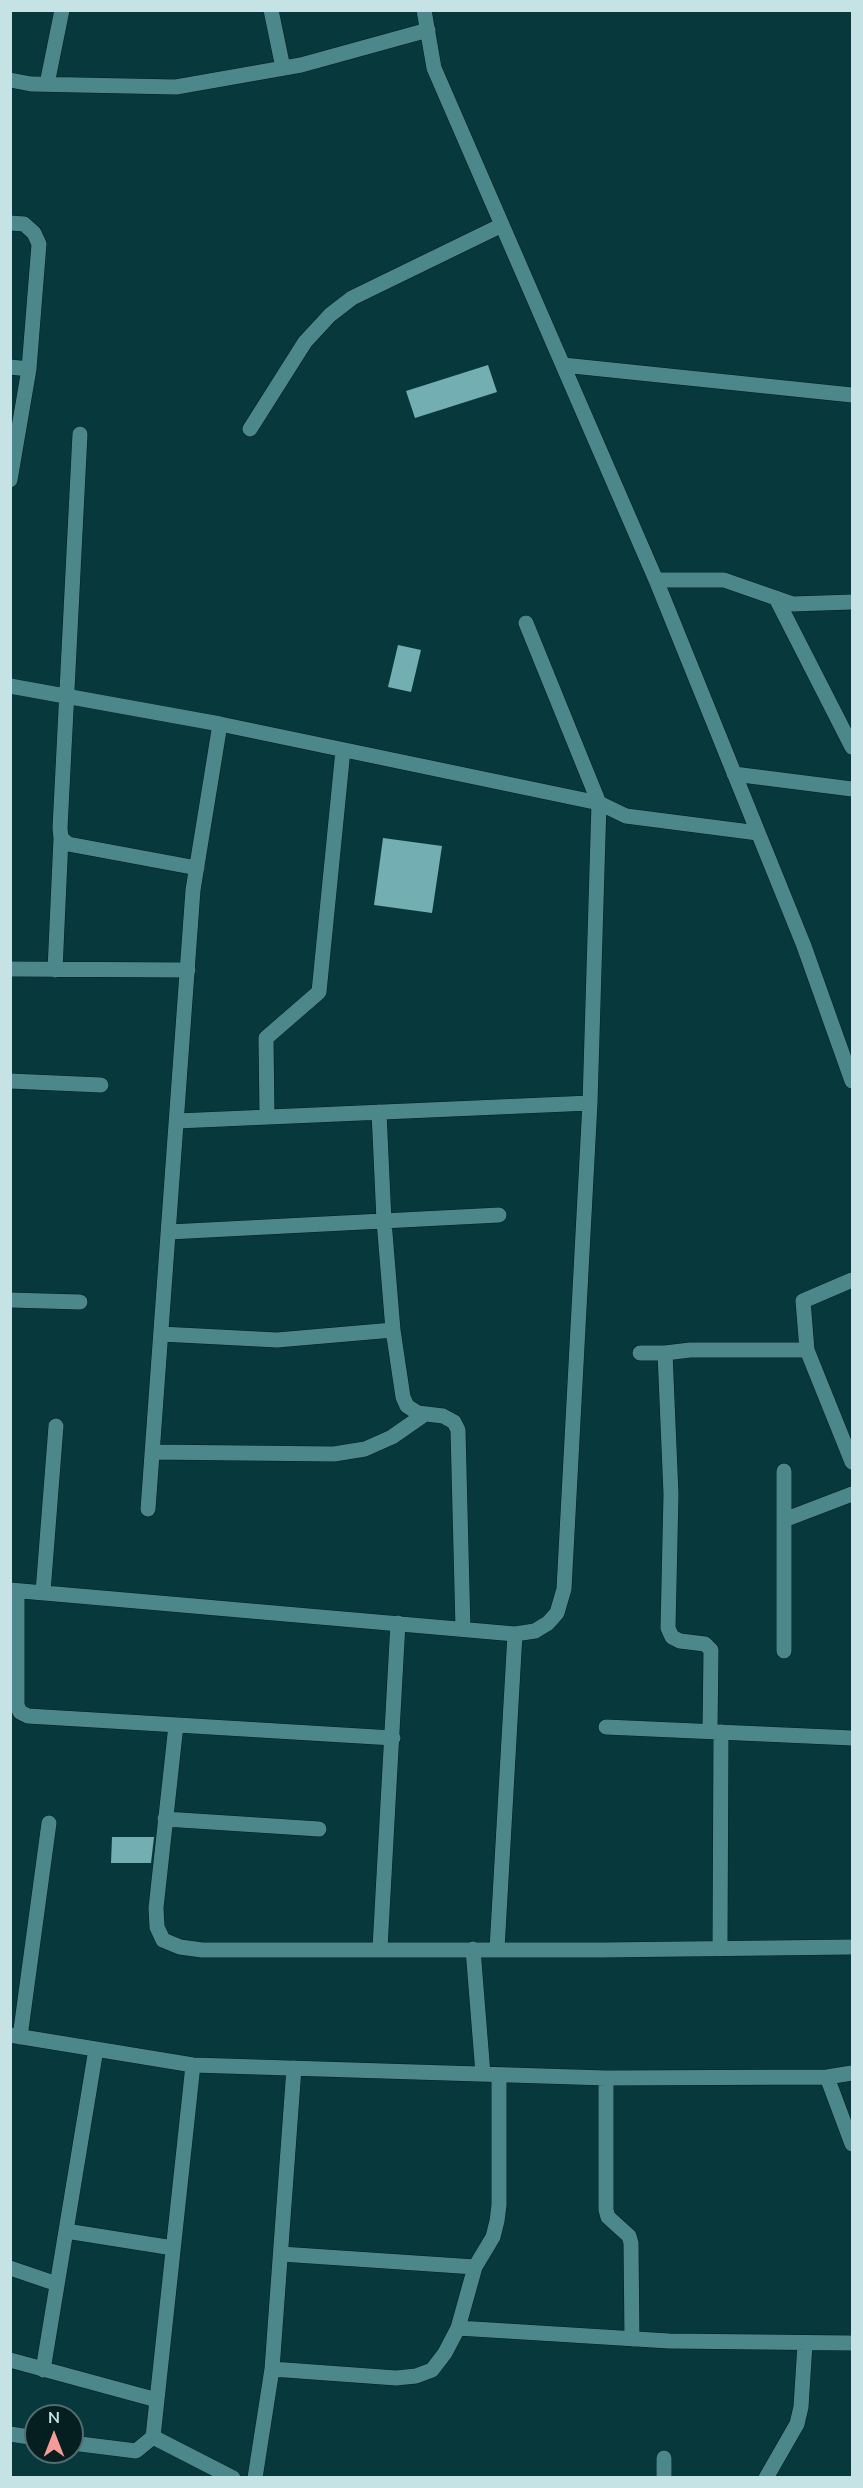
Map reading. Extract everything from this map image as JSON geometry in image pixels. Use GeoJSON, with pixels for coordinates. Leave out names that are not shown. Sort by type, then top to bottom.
{"type":"FeatureCollection","features":[{"type":"Feature","properties":{"kind":"street"},"geometry":{"type":"LineString","coordinates":[[47,84],[62,10]]}},
{"type":"Feature","properties":{"kind":"street"},"geometry":{"type":"LineString","coordinates":[[271,10],[283,68]]}},
{"type":"Feature","properties":{"kind":"street"},"geometry":{"type":"LineString","coordinates":[[424,10],[434,68],[656,580],[804,946],[852,1081]]}},
{"type":"Feature","properties":{"kind":"street"},"geometry":{"type":"LineString","coordinates":[[10,80],[47,84],[176,87],[283,68],[428,30]]}},
{"type":"Feature","properties":{"kind":"street"},"geometry":{"type":"LineString","coordinates":[[10,223],[24,224],[34,233],[39,244],[29,369],[10,480]]}},
{"type":"Feature","properties":{"kind":"street"},"geometry":{"type":"LineString","coordinates":[[250,429],[305,342],[330,315],[352,298],[502,225]]}},
{"type":"Feature","properties":{"kind":"street"},"geometry":{"type":"LineString","coordinates":[[563,365],[852,395]]}},
{"type":"Feature","properties":{"kind":"street"},"geometry":{"type":"LineString","coordinates":[[10,367],[29,369]]}},
{"type":"Feature","properties":{"kind":"street"},"geometry":{"type":"LineString","coordinates":[[55,969],[80,434]]}},
{"type":"Feature","properties":{"kind":"street"},"geometry":{"type":"LineString","coordinates":[[656,580],[724,580],[793,604],[852,602]]}},
{"type":"Feature","properties":{"kind":"street"},"geometry":{"type":"LineString","coordinates":[[776,598],[852,747]]}},
{"type":"Feature","properties":{"kind":"street"},"geometry":{"type":"LineString","coordinates":[[393,1738],[28,1716],[20,1712],[17,1706],[14,1591],[515,1634],[536,1631],[557,1613],[564,1589],[590,1103],[599,803],[526,623]]}},
{"type":"Feature","properties":{"kind":"street"},"geometry":{"type":"LineString","coordinates":[[10,686],[220,724],[599,803],[626,816],[758,833]]}},
{"type":"Feature","properties":{"kind":"street"},"geometry":{"type":"LineString","coordinates":[[148,1509],[193,890],[220,724]]}},
{"type":"Feature","properties":{"kind":"street"},"geometry":{"type":"LineString","coordinates":[[267,1115],[266,1038],[319,992],[344,750]]}},
{"type":"Feature","properties":{"kind":"street"},"geometry":{"type":"LineString","coordinates":[[734,774],[852,789]]}},
{"type":"Feature","properties":{"kind":"street"},"geometry":{"type":"LineString","coordinates":[[61,838],[68,844],[197,868]]}},
{"type":"Feature","properties":{"kind":"street"},"geometry":{"type":"LineString","coordinates":[[10,969],[188,970]]}},
{"type":"Feature","properties":{"kind":"street"},"geometry":{"type":"LineString","coordinates":[[10,1081],[101,1085]]}},
{"type":"Feature","properties":{"kind":"street"},"geometry":{"type":"LineString","coordinates":[[177,1121],[267,1115],[590,1103]]}},
{"type":"Feature","properties":{"kind":"street"},"geometry":{"type":"LineString","coordinates":[[379,1112],[384,1221],[393,1330],[403,1397],[407,1406],[418,1413],[443,1416],[454,1422],[458,1430],[463,1629]]}},
{"type":"Feature","properties":{"kind":"street"},"geometry":{"type":"LineString","coordinates":[[169,1232],[499,1215]]}},
{"type":"Feature","properties":{"kind":"street"},"geometry":{"type":"LineString","coordinates":[[852,1280],[803,1301],[807,1350],[852,1462]]}},
{"type":"Feature","properties":{"kind":"street"},"geometry":{"type":"LineString","coordinates":[[10,1300],[80,1302]]}},
{"type":"Feature","properties":{"kind":"street"},"geometry":{"type":"LineString","coordinates":[[161,1334],[278,1340],[393,1330]]}},
{"type":"Feature","properties":{"kind":"street"},"geometry":{"type":"LineString","coordinates":[[640,1353],[690,1350],[807,1350]]}},
{"type":"Feature","properties":{"kind":"street"},"geometry":{"type":"LineString","coordinates":[[665,1353],[671,1494],[668,1628],[672,1637],[680,1641],[705,1644],[711,1650],[716,1732],[720,1949]]}},
{"type":"Feature","properties":{"kind":"street"},"geometry":{"type":"LineString","coordinates":[[152,1452],[334,1454],[365,1449],[392,1437],[425,1414]]}},
{"type":"Feature","properties":{"kind":"street"},"geometry":{"type":"LineString","coordinates":[[43,1592],[56,1426]]}},
{"type":"Feature","properties":{"kind":"street"},"geometry":{"type":"LineString","coordinates":[[784,1471],[784,1652]]}},
{"type":"Feature","properties":{"kind":"street"},"geometry":{"type":"LineString","coordinates":[[784,1520],[852,1494]]}},
{"type":"Feature","properties":{"kind":"street"},"geometry":{"type":"LineString","coordinates":[[380,1948],[398,1623]]}},
{"type":"Feature","properties":{"kind":"street"},"geometry":{"type":"LineString","coordinates":[[497,1949],[515,1634]]}},
{"type":"Feature","properties":{"kind":"street"},"geometry":{"type":"LineString","coordinates":[[176,1725],[156,1908],[157,1927],[163,1940],[180,1947],[202,1950],[852,1947]]}},
{"type":"Feature","properties":{"kind":"street"},"geometry":{"type":"LineString","coordinates":[[606,1727],[852,1738]]}},
{"type":"Feature","properties":{"kind":"street"},"geometry":{"type":"LineString","coordinates":[[165,1819],[319,1828]]}},
{"type":"Feature","properties":{"kind":"street"},"geometry":{"type":"LineString","coordinates":[[49,1822],[15,2036],[193,2065],[606,2078],[827,2077],[852,2073]]}},
{"type":"Feature","properties":{"kind":"street"},"geometry":{"type":"LineString","coordinates":[[473,1949],[483,2074]]}},
{"type":"Feature","properties":{"kind":"street"},"geometry":{"type":"LineString","coordinates":[[43,2370],[96,2049]]}},
{"type":"Feature","properties":{"kind":"street"},"geometry":{"type":"LineString","coordinates":[[84,2444],[136,2451],[153,2437],[193,2065]]}},
{"type":"Feature","properties":{"kind":"street"},"geometry":{"type":"LineString","coordinates":[[255,2478],[272,2369],[294,2068]]}},
{"type":"Feature","properties":{"kind":"street"},"geometry":{"type":"LineString","coordinates":[[272,2369],[396,2378],[416,2376],[432,2370],[445,2353],[458,2328],[475,2267],[493,2237],[500,2205],[499,2075]]}},
{"type":"Feature","properties":{"kind":"street"},"geometry":{"type":"LineString","coordinates":[[827,2077],[852,2144]]}},
{"type":"Feature","properties":{"kind":"street"},"geometry":{"type":"LineString","coordinates":[[606,2078],[606,2210],[608,2217],[629,2236],[631,2243],[632,2339]]}},
{"type":"Feature","properties":{"kind":"street"},"geometry":{"type":"LineString","coordinates":[[66,2231],[173,2248]]}},
{"type":"Feature","properties":{"kind":"street"},"geometry":{"type":"LineString","coordinates":[[281,2254],[475,2267]]}},
{"type":"Feature","properties":{"kind":"street"},"geometry":{"type":"LineString","coordinates":[[10,2268],[57,2284]]}},
{"type":"Feature","properties":{"kind":"street"},"geometry":{"type":"LineString","coordinates":[[458,2328],[632,2339],[805,2344],[852,2343]]}},
{"type":"Feature","properties":{"kind":"street"},"geometry":{"type":"LineString","coordinates":[[766,2478],[796,2424],[801,2408],[805,2344]]}},
{"type":"Feature","properties":{"kind":"street"},"geometry":{"type":"LineString","coordinates":[[10,2361],[157,2400]]}},
{"type":"Feature","properties":{"kind":"street"},"geometry":{"type":"LineString","coordinates":[[153,2437],[233,2478]]}},
{"type":"Feature","properties":{"kind":"street"},"geometry":{"type":"LineString","coordinates":[[664,2458],[664,2478]]}},
{"type":"Feature","properties":{"kind":"building"},"geometry":{"type":"Polygon","coordinates":[[[488,365],[497,392],[415,418],[406,391],[488,365]]]}},
{"type":"Feature","properties":{"kind":"building"},"geometry":{"type":"Polygon","coordinates":[[[398,645],[421,650],[411,692],[388,687],[398,645]]]}},
{"type":"Feature","properties":{"kind":"building"},"geometry":{"type":"Polygon","coordinates":[[[383,838],[442,846],[432,913],[374,905],[383,838]]]}},
{"type":"Feature","properties":{"kind":"building"},"geometry":{"type":"Polygon","coordinates":[[[112,1837],[154,1837],[151,1863],[111,1863],[112,1837]]]}}]}
